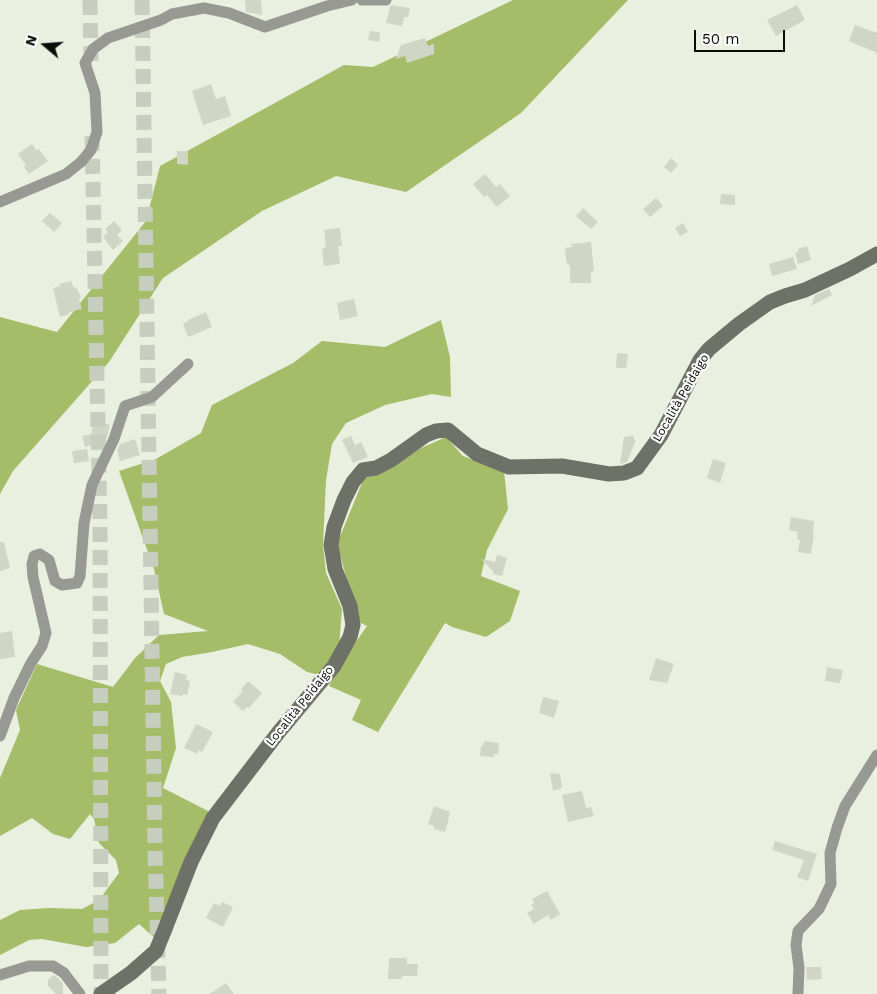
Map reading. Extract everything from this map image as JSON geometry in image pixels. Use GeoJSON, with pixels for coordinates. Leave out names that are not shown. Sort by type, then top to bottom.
{"type":"FeatureCollection","features":[{"type":"Feature","properties":{"kind":"street"},"geometry":{"type":"LineString","coordinates":[[0,202],[66,174],[81,162],[91,150],[97,132],[96,112],[94,94],[85,62],[93,49],[108,38],[161,20],[172,14],[204,8],[229,13],[265,27],[327,6],[352,0]]}},
{"type":"Feature","properties":{"kind":"street"},"geometry":{"type":"LineString","coordinates":[[362,0],[386,0]]}},
{"type":"Feature","properties":{"kind":"street","name":"Località Peidaigo"},"geometry":{"type":"LineString","coordinates":[[101,994],[131,973],[156,951],[191,862],[213,818],[278,733],[334,666],[350,637],[354,625],[350,606],[335,569],[331,546],[334,528],[344,500],[353,482],[363,470],[376,468],[391,460],[436,430],[448,430],[477,454],[509,467],[562,466],[609,474],[624,473],[637,468],[661,435],[700,360],[709,349],[770,302],[805,290],[877,254]]}},
{"type":"Feature","properties":{"kind":"street"},"geometry":{"type":"LineString","coordinates":[[0,736],[14,698],[31,663],[42,646],[46,634],[33,577],[32,564],[34,556],[40,554],[49,560],[55,581],[62,585],[77,583],[80,576],[84,523],[92,484],[114,439],[125,406],[152,397],[188,364]]}},
{"type":"Feature","properties":{"kind":"street"},"geometry":{"type":"LineString","coordinates":[[798,994],[799,968],[796,945],[798,931],[819,909],[831,884],[830,853],[837,828],[845,806],[877,755]]}},
{"type":"Feature","properties":{"kind":"street"},"geometry":{"type":"LineString","coordinates":[[0,974],[29,966],[53,966],[64,973],[80,994]]}},
{"type":"Feature","properties":{"kind":"green space"},"geometry":{"type":"Polygon","coordinates":[[[513,0],[628,0],[521,113],[406,192],[336,176],[262,211],[163,278],[109,362],[13,471],[0,494],[0,317],[57,332],[146,221],[160,166],[344,65],[373,67],[513,0]]]}},
{"type":"Feature","properties":{"kind":"green space"},"geometry":{"type":"Polygon","coordinates":[[[441,320],[450,357],[451,397],[432,394],[385,405],[346,423],[332,444],[326,480],[323,545],[326,573],[342,609],[339,646],[319,675],[307,672],[280,654],[248,644],[182,657],[166,664],[160,681],[171,702],[176,748],[163,788],[210,812],[157,940],[139,924],[115,943],[86,947],[42,939],[29,940],[0,955],[0,920],[20,910],[49,908],[82,909],[99,900],[119,873],[116,860],[99,843],[94,819],[90,814],[70,839],[53,834],[32,818],[0,836],[0,778],[20,730],[16,710],[37,664],[113,687],[135,658],[159,635],[208,631],[164,614],[154,569],[119,471],[156,459],[201,433],[212,405],[293,363],[322,341],[385,347],[441,320]]]}},
{"type":"Feature","properties":{"kind":"green space"},"geometry":{"type":"Polygon","coordinates":[[[446,437],[463,456],[504,471],[508,509],[487,550],[481,576],[520,591],[510,621],[486,637],[452,627],[445,623],[378,732],[352,720],[361,700],[329,686],[337,669],[367,626],[359,622],[337,544],[364,478],[380,474],[419,449],[446,437]]]}},
{"type":"Feature","properties":{"kind":"building"},"geometry":{"type":"Polygon","coordinates":[[[245,0],[261,0],[262,15],[246,12],[245,0]]]}},
{"type":"Feature","properties":{"kind":"building"},"geometry":{"type":"Polygon","coordinates":[[[391,5],[410,8],[408,17],[404,17],[402,26],[386,23],[391,5]]]}},
{"type":"Feature","properties":{"kind":"building"},"geometry":{"type":"Polygon","coordinates":[[[797,5],[805,20],[776,36],[767,20],[797,5]]]}},
{"type":"Feature","properties":{"kind":"building"},"geometry":{"type":"Polygon","coordinates":[[[855,25],[877,33],[877,53],[849,41],[855,25]]]}},
{"type":"Feature","properties":{"kind":"building"},"geometry":{"type":"Polygon","coordinates":[[[370,31],[380,32],[379,42],[368,40],[370,31]]]}},
{"type":"Feature","properties":{"kind":"building"},"geometry":{"type":"Polygon","coordinates":[[[425,38],[428,46],[434,44],[434,54],[407,63],[405,56],[396,59],[401,45],[425,38]]]}},
{"type":"Feature","properties":{"kind":"building"},"geometry":{"type":"Polygon","coordinates":[[[211,84],[216,99],[225,96],[231,116],[203,125],[192,91],[211,84]]]}},
{"type":"Feature","properties":{"kind":"building"},"geometry":{"type":"Polygon","coordinates":[[[32,144],[36,150],[39,149],[48,161],[29,174],[24,167],[26,165],[18,154],[32,144]]]}},
{"type":"Feature","properties":{"kind":"building"},"geometry":{"type":"Polygon","coordinates":[[[177,151],[188,151],[188,165],[177,164],[177,151]]]}},
{"type":"Feature","properties":{"kind":"building"},"geometry":{"type":"Polygon","coordinates":[[[671,158],[678,165],[671,173],[664,167],[671,158]]]}},
{"type":"Feature","properties":{"kind":"building"},"geometry":{"type":"Polygon","coordinates":[[[485,174],[496,187],[500,184],[510,196],[497,207],[487,195],[484,197],[473,184],[485,174]]]}},
{"type":"Feature","properties":{"kind":"building"},"geometry":{"type":"Polygon","coordinates":[[[721,194],[735,195],[735,205],[720,204],[721,194]]]}},
{"type":"Feature","properties":{"kind":"building"},"geometry":{"type":"Polygon","coordinates":[[[656,198],[663,206],[650,217],[643,209],[656,198]]]}},
{"type":"Feature","properties":{"kind":"building"},"geometry":{"type":"Polygon","coordinates":[[[583,208],[598,222],[591,229],[576,216],[583,208]]]}},
{"type":"Feature","properties":{"kind":"building"},"geometry":{"type":"Polygon","coordinates":[[[50,213],[62,223],[54,232],[42,221],[50,213]]]}},
{"type":"Feature","properties":{"kind":"building"},"geometry":{"type":"Polygon","coordinates":[[[114,221],[122,230],[117,235],[123,241],[113,250],[103,237],[108,232],[105,229],[114,221]]]}},
{"type":"Feature","properties":{"kind":"building"},"geometry":{"type":"Polygon","coordinates":[[[683,223],[688,232],[680,236],[675,228],[683,223]]]}},
{"type":"Feature","properties":{"kind":"building"},"geometry":{"type":"Polygon","coordinates":[[[340,228],[342,246],[338,246],[340,264],[324,266],[322,248],[326,247],[324,230],[340,228]]]}},
{"type":"Feature","properties":{"kind":"building"},"geometry":{"type":"Polygon","coordinates":[[[591,242],[594,271],[591,271],[591,283],[570,283],[570,265],[567,265],[565,248],[572,247],[571,244],[591,242]]]}},
{"type":"Feature","properties":{"kind":"building"},"geometry":{"type":"Polygon","coordinates":[[[807,246],[811,260],[798,264],[795,253],[798,252],[798,249],[807,246]]]}},
{"type":"Feature","properties":{"kind":"building"},"geometry":{"type":"Polygon","coordinates":[[[793,257],[797,269],[772,276],[769,264],[793,257]]]}},
{"type":"Feature","properties":{"kind":"building"},"geometry":{"type":"Polygon","coordinates":[[[71,281],[81,297],[79,299],[82,309],[69,312],[69,314],[60,317],[53,288],[60,286],[59,284],[71,281]]]}},
{"type":"Feature","properties":{"kind":"building"},"geometry":{"type":"Polygon","coordinates":[[[829,289],[832,295],[811,306],[815,295],[829,289]]]}},
{"type":"Feature","properties":{"kind":"building"},"geometry":{"type":"Polygon","coordinates":[[[354,299],[358,316],[340,320],[337,303],[354,299]]]}},
{"type":"Feature","properties":{"kind":"building"},"geometry":{"type":"Polygon","coordinates":[[[206,312],[212,327],[188,337],[183,324],[206,312]]]}},
{"type":"Feature","properties":{"kind":"building"},"geometry":{"type":"Polygon","coordinates":[[[617,353],[628,354],[626,368],[616,368],[617,353]]]}},
{"type":"Feature","properties":{"kind":"building"},"geometry":{"type":"Polygon","coordinates":[[[95,420],[110,425],[107,437],[105,441],[96,439],[93,445],[85,447],[82,436],[91,434],[95,420]]]}},
{"type":"Feature","properties":{"kind":"building"},"geometry":{"type":"Polygon","coordinates":[[[351,436],[355,445],[361,442],[368,457],[353,463],[342,440],[351,436]]]}},
{"type":"Feature","properties":{"kind":"building"},"geometry":{"type":"Polygon","coordinates":[[[634,436],[634,440],[636,440],[627,462],[620,464],[624,437],[634,436]]]}},
{"type":"Feature","properties":{"kind":"building"},"geometry":{"type":"Polygon","coordinates":[[[135,439],[140,455],[120,461],[117,450],[120,444],[135,439]]]}},
{"type":"Feature","properties":{"kind":"building"},"geometry":{"type":"Polygon","coordinates":[[[87,449],[89,461],[74,463],[72,451],[87,449]]]}},
{"type":"Feature","properties":{"kind":"building"},"geometry":{"type":"Polygon","coordinates":[[[713,459],[726,463],[720,483],[707,478],[713,459]]]}},
{"type":"Feature","properties":{"kind":"building"},"geometry":{"type":"Polygon","coordinates":[[[791,517],[814,521],[811,554],[798,552],[800,540],[797,539],[798,532],[789,530],[791,517]]]}},
{"type":"Feature","properties":{"kind":"building"},"geometry":{"type":"Polygon","coordinates":[[[0,542],[4,542],[10,568],[0,571],[0,542]]]}},
{"type":"Feature","properties":{"kind":"building"},"geometry":{"type":"Polygon","coordinates":[[[497,555],[507,558],[502,576],[493,574],[493,571],[481,559],[495,562],[497,555]]]}},
{"type":"Feature","properties":{"kind":"building"},"geometry":{"type":"Polygon","coordinates":[[[12,631],[15,657],[0,659],[0,633],[12,631]]]}},
{"type":"Feature","properties":{"kind":"building"},"geometry":{"type":"Polygon","coordinates":[[[656,658],[674,664],[667,683],[649,680],[656,658]]]}},
{"type":"Feature","properties":{"kind":"building"},"geometry":{"type":"Polygon","coordinates":[[[827,667],[843,670],[840,683],[825,681],[827,667]]]}},
{"type":"Feature","properties":{"kind":"building"},"geometry":{"type":"Polygon","coordinates":[[[175,672],[187,675],[186,680],[190,681],[187,695],[170,694],[175,672]]]}},
{"type":"Feature","properties":{"kind":"building"},"geometry":{"type":"Polygon","coordinates":[[[248,681],[262,693],[249,708],[247,707],[243,711],[233,702],[243,691],[241,689],[248,681]]]}},
{"type":"Feature","properties":{"kind":"building"},"geometry":{"type":"Polygon","coordinates":[[[543,697],[559,701],[554,718],[539,713],[543,697]]]}},
{"type":"Feature","properties":{"kind":"building"},"geometry":{"type":"Polygon","coordinates":[[[196,724],[213,732],[202,752],[199,750],[197,754],[184,748],[196,724]]]}},
{"type":"Feature","properties":{"kind":"building"},"geometry":{"type":"Polygon","coordinates":[[[484,741],[499,743],[498,754],[494,754],[494,757],[480,756],[481,746],[483,746],[484,741]]]}},
{"type":"Feature","properties":{"kind":"building"},"geometry":{"type":"Polygon","coordinates":[[[550,773],[560,774],[562,788],[553,791],[550,773]]]}},
{"type":"Feature","properties":{"kind":"building"},"geometry":{"type":"Polygon","coordinates":[[[582,791],[586,808],[591,807],[594,816],[568,822],[562,795],[582,791]]]}},
{"type":"Feature","properties":{"kind":"building"},"geometry":{"type":"Polygon","coordinates":[[[434,806],[450,812],[445,832],[434,829],[434,826],[428,824],[434,806]]]}},
{"type":"Feature","properties":{"kind":"building"},"geometry":{"type":"Polygon","coordinates":[[[775,841],[817,854],[808,881],[797,877],[804,860],[772,850],[775,841]]]}},
{"type":"Feature","properties":{"kind":"building"},"geometry":{"type":"Polygon","coordinates":[[[547,891],[560,914],[551,920],[548,915],[534,924],[527,913],[534,909],[531,905],[534,903],[532,899],[547,891]]]}},
{"type":"Feature","properties":{"kind":"building"},"geometry":{"type":"Polygon","coordinates":[[[222,902],[233,907],[223,927],[206,918],[214,903],[220,906],[222,902]]]}},
{"type":"Feature","properties":{"kind":"building"},"geometry":{"type":"Polygon","coordinates":[[[389,958],[407,958],[407,964],[418,964],[417,976],[402,976],[402,979],[388,979],[389,958]]]}},
{"type":"Feature","properties":{"kind":"building"},"geometry":{"type":"Polygon","coordinates":[[[806,967],[821,967],[822,979],[807,980],[806,967]]]}},
{"type":"Feature","properties":{"kind":"building"},"geometry":{"type":"Polygon","coordinates":[[[54,975],[63,984],[63,994],[56,994],[48,986],[48,980],[54,975]]]}},
{"type":"Feature","properties":{"kind":"building"},"geometry":{"type":"Polygon","coordinates":[[[226,983],[234,994],[210,994],[226,983]]]}},
{"type":"Feature","properties":{"kind":"tunnel"},"geometry":{"type":"LineString","coordinates":[[90,0],[91,63]]}},
{"type":"Feature","properties":{"kind":"tunnel"},"geometry":{"type":"LineString","coordinates":[[142,0],[159,994]]}},
{"type":"Feature","properties":{"kind":"tunnel"},"geometry":{"type":"LineString","coordinates":[[92,136],[100,526],[101,994]]}}]}
